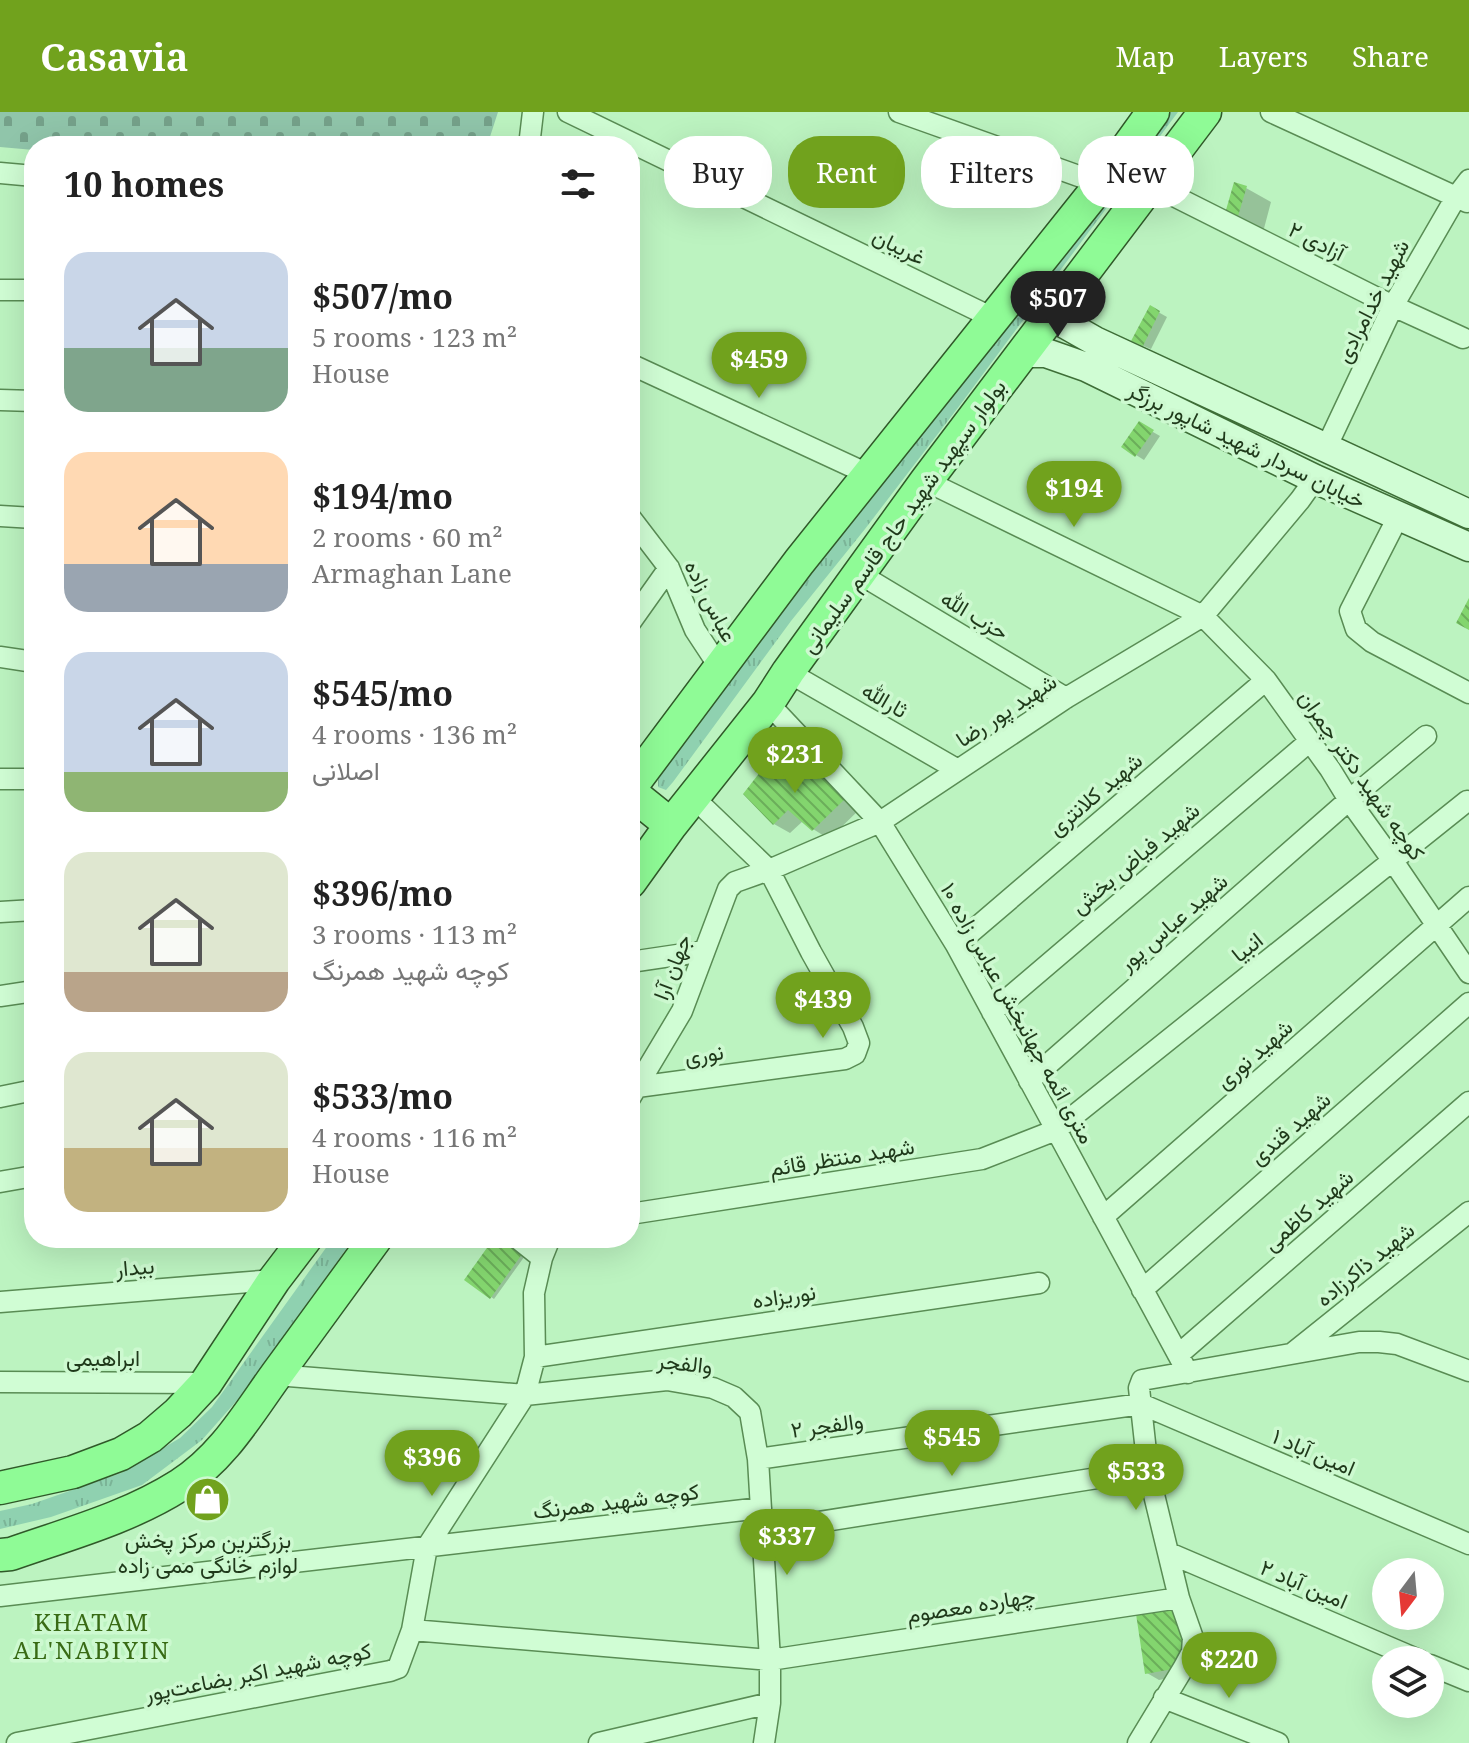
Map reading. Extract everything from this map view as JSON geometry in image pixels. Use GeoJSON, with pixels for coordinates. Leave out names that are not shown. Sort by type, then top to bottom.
{"type":"FeatureCollection","features":[{"type":"Feature","properties":{"kind":"main road","name":"بولوار سپهبد شهید حاج قاسم سلیمانی"},"geometry":{"type":"LineString","coordinates":[[1136,136],[1153,112]]}},
{"type":"Feature","properties":{"kind":"main road","name":"بولوار سپهبد شهید حاج قاسم سلیمانی"},"geometry":{"type":"LineString","coordinates":[[1187,136],[1205,112]]}},
{"type":"Feature","properties":{"kind":"main road","name":"بولوار سپهبد شهید حاج قاسم سلیمانی"},"geometry":{"type":"LineString","coordinates":[[640,776],[799,562],[1082,208]]}},
{"type":"Feature","properties":{"kind":"main road","name":"بولوار سپهبد شهید حاج قاسم سلیمانی"},"geometry":{"type":"LineString","coordinates":[[640,868],[768,703],[858,573],[1132,208]]}},
{"type":"Feature","properties":{"kind":"main road","name":"خیابان سردار شهید شاپور برزگر"},"geometry":{"type":"LineString","coordinates":[[1053,311],[1090,354],[1315,479],[1469,547]]}},
{"type":"Feature","properties":{"kind":"main road","name":"خیابان سردار شهید شاپور برزگر"},"geometry":{"type":"LineString","coordinates":[[1023,353],[1090,354],[1326,448],[1469,514]]}},
{"type":"Feature","properties":{"kind":"main road"},"geometry":{"type":"LineString","coordinates":[[1315,479],[1326,448]]}},
{"type":"Feature","properties":{"kind":"main road"},"geometry":{"type":"LineString","coordinates":[[640,799],[671,825]]}},
{"type":"Feature","properties":{"kind":"main road"},"geometry":{"type":"LineString","coordinates":[[0,1488],[73,1472],[121,1454],[150,1437],[206,1383],[298,1248]]}},
{"type":"Feature","properties":{"kind":"main road"},"geometry":{"type":"LineString","coordinates":[[4,1554],[110,1520],[146,1505],[182,1484],[212,1461],[241,1427],[369,1248]]}},
{"type":"Feature","properties":{"kind":"street"},"geometry":{"type":"LineString","coordinates":[[530,136],[533,112]]}},
{"type":"Feature","properties":{"kind":"street","name":"غریبان"},"geometry":{"type":"LineString","coordinates":[[568,112],[618,136]]}},
{"type":"Feature","properties":{"kind":"street"},"geometry":{"type":"LineString","coordinates":[[899,112],[1078,176]]}},
{"type":"Feature","properties":{"kind":"street"},"geometry":{"type":"LineString","coordinates":[[1271,112],[1463,200]]}},
{"type":"Feature","properties":{"kind":"street","name":"غریبان"},"geometry":{"type":"LineString","coordinates":[[640,147],[993,318]]}},
{"type":"Feature","properties":{"kind":"street"},"geometry":{"type":"LineString","coordinates":[[0,173],[24,175]]}},
{"type":"Feature","properties":{"kind":"street","name":"شهید خدامرادی"},"geometry":{"type":"LineString","coordinates":[[1326,448],[1393,306],[1463,200],[1469,180]]}},
{"type":"Feature","properties":{"kind":"street","name":"آزادی ۲"},"geometry":{"type":"LineString","coordinates":[[1194,206],[1463,338]]}},
{"type":"Feature","properties":{"kind":"street"},"geometry":{"type":"LineString","coordinates":[[0,290],[24,290]]}},
{"type":"Feature","properties":{"kind":"street"},"geometry":{"type":"LineString","coordinates":[[640,369],[870,475]]}},
{"type":"Feature","properties":{"kind":"street"},"geometry":{"type":"LineString","coordinates":[[0,400],[24,401]]}},
{"type":"Feature","properties":{"kind":"street","name":"شهید پور رضا"},"geometry":{"type":"LineString","coordinates":[[769,870],[880,822],[1066,698],[1203,616],[1315,479]]}},
{"type":"Feature","properties":{"kind":"street","name":"کوچه شهید دکتر چمران"},"geometry":{"type":"LineString","coordinates":[[926,481],[1203,616],[1266,680],[1469,973]]}},
{"type":"Feature","properties":{"kind":"street"},"geometry":{"type":"LineString","coordinates":[[0,516],[24,517]]}},
{"type":"Feature","properties":{"kind":"street"},"geometry":{"type":"LineString","coordinates":[[1398,517],[1350,611],[1356,629],[1372,642],[1469,693]]}},
{"type":"Feature","properties":{"kind":"street","name":"عباس زاده"},"geometry":{"type":"LineString","coordinates":[[640,530],[669,568],[695,630],[720,668]]}},
{"type":"Feature","properties":{"kind":"street"},"geometry":{"type":"LineString","coordinates":[[640,609],[669,568]]}},
{"type":"Feature","properties":{"kind":"street","name":"حزب الله"},"geometry":{"type":"LineString","coordinates":[[858,573],[1066,698]]}},
{"type":"Feature","properties":{"kind":"street"},"geometry":{"type":"LineString","coordinates":[[0,657],[24,661]]}},
{"type":"Feature","properties":{"kind":"street","name":"ثارالله"},"geometry":{"type":"LineString","coordinates":[[788,672],[958,770]]}},
{"type":"Feature","properties":{"kind":"street","name":"شهید کلانتری"},"geometry":{"type":"LineString","coordinates":[[956,945],[1266,680]]}},
{"type":"Feature","properties":{"kind":"street","name":"۱۰ متری ائمه جهانبخش عباس زاده"},"geometry":{"type":"LineString","coordinates":[[768,703],[880,822],[956,945],[1183,1364]]}},
{"type":"Feature","properties":{"kind":"street","name":"شهید عباس پور"},"geometry":{"type":"LineString","coordinates":[[1029,1081],[1426,736]]}},
{"type":"Feature","properties":{"kind":"street","name":"شهید فیاض بخش"},"geometry":{"type":"LineString","coordinates":[[992,1012],[1310,741]]}},
{"type":"Feature","properties":{"kind":"street"},"geometry":{"type":"LineString","coordinates":[[0,779],[24,779]]}},
{"type":"Feature","properties":{"kind":"street"},"geometry":{"type":"LineString","coordinates":[[693,797],[769,870]]}},
{"type":"Feature","properties":{"kind":"street","name":"انبیا"},"geometry":{"type":"LineString","coordinates":[[1056,1130],[1467,801]]}},
{"type":"Feature","properties":{"kind":"street","name":"جهان آرا"},"geometry":{"type":"LineString","coordinates":[[640,1083],[682,1011],[728,889],[735,882],[769,870]]}},
{"type":"Feature","properties":{"kind":"street","name":"نوری"},"geometry":{"type":"LineString","coordinates":[[640,1092],[845,1059],[855,1054],[859,1043],[853,1027],[769,870]]}},
{"type":"Feature","properties":{"kind":"street"},"geometry":{"type":"LineString","coordinates":[[1437,926],[1469,897]]}},
{"type":"Feature","properties":{"kind":"street"},"geometry":{"type":"LineString","coordinates":[[0,912],[24,911]]}},
{"type":"Feature","properties":{"kind":"street","name":"شهید نوری"},"geometry":{"type":"LineString","coordinates":[[1103,1217],[1437,926]]}},
{"type":"Feature","properties":{"kind":"street"},"geometry":{"type":"LineString","coordinates":[[640,961],[704,951]]}},
{"type":"Feature","properties":{"kind":"street"},"geometry":{"type":"LineString","coordinates":[[0,996],[24,992]]}},
{"type":"Feature","properties":{"kind":"street","name":"شهید قندی"},"geometry":{"type":"LineString","coordinates":[[1142,1290],[1469,1003]]}},
{"type":"Feature","properties":{"kind":"street"},"geometry":{"type":"LineString","coordinates":[[0,1097],[24,1092]]}},
{"type":"Feature","properties":{"kind":"street","name":"شهید کاظمی"},"geometry":{"type":"LineString","coordinates":[[1183,1364],[1469,1102]]}},
{"type":"Feature","properties":{"kind":"street","name":"شهید منتظر قائم"},"geometry":{"type":"LineString","coordinates":[[640,1212],[982,1159],[1056,1130]]}},
{"type":"Feature","properties":{"kind":"street"},"geometry":{"type":"LineString","coordinates":[[0,1182],[24,1178]]}},
{"type":"Feature","properties":{"kind":"street","name":"شهید ذاکرزاده"},"geometry":{"type":"LineString","coordinates":[[1291,1355],[1469,1212]]}},
{"type":"Feature","properties":{"kind":"street"},"geometry":{"type":"LineString","coordinates":[[530,1248],[542,1258]]}},
{"type":"Feature","properties":{"kind":"street"},"geometry":{"type":"LineString","coordinates":[[546,1248],[534,1293],[535,1357],[525,1395],[427,1547],[412,1630],[770,1660]]}},
{"type":"Feature","properties":{"kind":"street","name":"بیدار"},"geometry":{"type":"LineString","coordinates":[[0,1302],[274,1280]]}},
{"type":"Feature","properties":{"kind":"street","name":"نوریزاده"},"geometry":{"type":"LineString","coordinates":[[535,1357],[1039,1283]]}},
{"type":"Feature","properties":{"kind":"street"},"geometry":{"type":"LineString","coordinates":[[1131,1742],[1164,1698],[1192,1652],[1193,1638],[1179,1598],[1148,1470],[1139,1388],[1142,1380],[1183,1364],[1291,1355],[1359,1342],[1397,1344],[1469,1371]]}},
{"type":"Feature","properties":{"kind":"street","name":"والفجر"},"geometry":{"type":"LineString","coordinates":[[276,1375],[525,1395],[667,1380],[713,1388],[734,1397],[750,1412],[758,1459],[770,1660],[770,1703],[764,1743]]}},
{"type":"Feature","properties":{"kind":"street","name":"ابراهیمی"},"geometry":{"type":"LineString","coordinates":[[0,1382],[206,1383]]}},
{"type":"Feature","properties":{"kind":"street","name":"والفجر ۲"},"geometry":{"type":"LineString","coordinates":[[758,1459],[1141,1404]]}},
{"type":"Feature","properties":{"kind":"street","name":"۱ امین آباد"},"geometry":{"type":"LineString","coordinates":[[1141,1404],[1469,1544]]}},
{"type":"Feature","properties":{"kind":"street"},"geometry":{"type":"LineString","coordinates":[[762,1531],[1148,1470]]}},
{"type":"Feature","properties":{"kind":"street","name":"کوچه شهید همرنگ"},"geometry":{"type":"LineString","coordinates":[[0,1596],[761,1508]]}},
{"type":"Feature","properties":{"kind":"street","name":"۲ امین آباد"},"geometry":{"type":"LineString","coordinates":[[1169,1553],[1386,1646]]}},
{"type":"Feature","properties":{"kind":"street","name":"چهارده معصوم"},"geometry":{"type":"LineString","coordinates":[[770,1660],[1179,1598]]}},
{"type":"Feature","properties":{"kind":"street","name":"کوچه شهید اکبر بضاعت‌پور"},"geometry":{"type":"LineString","coordinates":[[17,1743],[390,1671],[398,1668],[412,1630]]}},
{"type":"Feature","properties":{"kind":"street"},"geometry":{"type":"LineString","coordinates":[[1444,1671],[1469,1681]]}},
{"type":"Feature","properties":{"kind":"street"},"geometry":{"type":"LineString","coordinates":[[1164,1698],[1278,1743]]}},
{"type":"Feature","properties":{"kind":"street"},"geometry":{"type":"LineString","coordinates":[[599,1743],[770,1703]]}},
{"type":"Feature","properties":{"kind":"green space"},"geometry":{"type":"Polygon","coordinates":[[[0,112],[498,112],[490,136],[24,136],[24,149],[0,147],[0,112]]]}},
{"type":"Feature","properties":{"kind":"green space"},"geometry":{"type":"Polygon","coordinates":[[[1165,112],[1178,112],[1160,136],[1147,136],[1165,112]]]}},
{"type":"Feature","properties":{"kind":"green space"},"geometry":{"type":"Polygon","coordinates":[[[1091,208],[1107,208],[960,405],[791,621],[673,782],[666,790],[658,787],[662,773],[779,613],[1091,208]]]}},
{"type":"Feature","properties":{"kind":"green space"},"geometry":{"type":"Polygon","coordinates":[[[326,1248],[347,1248],[240,1397],[202,1440],[142,1485],[51,1517],[0,1529],[0,1511],[32,1504],[121,1473],[180,1438],[212,1407],[326,1248]]]}},
{"type":"Feature","properties":{"kind":"building"},"geometry":{"type":"Polygon","coordinates":[[[1234,182],[1247,186],[1236,223],[1224,217],[1234,182]]]}},
{"type":"Feature","properties":{"kind":"building"},"geometry":{"type":"Polygon","coordinates":[[[1150,305],[1160,311],[1143,346],[1131,341],[1150,305]]]}},
{"type":"Feature","properties":{"kind":"building"},"geometry":{"type":"Polygon","coordinates":[[[1139,421],[1154,430],[1135,457],[1121,447],[1139,421]]]}},
{"type":"Feature","properties":{"kind":"building"},"geometry":{"type":"Polygon","coordinates":[[[1469,598],[1469,630],[1456,623],[1469,598]]]}},
{"type":"Feature","properties":{"kind":"building"},"geometry":{"type":"Polygon","coordinates":[[[815,761],[846,798],[812,831],[788,810],[773,825],[743,794],[768,762],[791,782],[815,761]]]}},
{"type":"Feature","properties":{"kind":"building"},"geometry":{"type":"Polygon","coordinates":[[[487,1248],[525,1250],[490,1299],[464,1280],[487,1248]]]}},
{"type":"Feature","properties":{"kind":"building"},"geometry":{"type":"Polygon","coordinates":[[[1180,1606],[1190,1637],[1179,1668],[1145,1674],[1136,1614],[1180,1606]]]}},
{"type":"Feature","properties":{"kind":"place","name":"بزرگترین مرکز پخش لوازم خانگی ممی زاده"},"geometry":{"type":"Point","coordinates":[208,1499]}},
{"type":"Feature","properties":{"kind":"district","name":"KHATAM AL'NABIYIN"},"geometry":{"type":"Point","coordinates":[92,1637]}}]}
